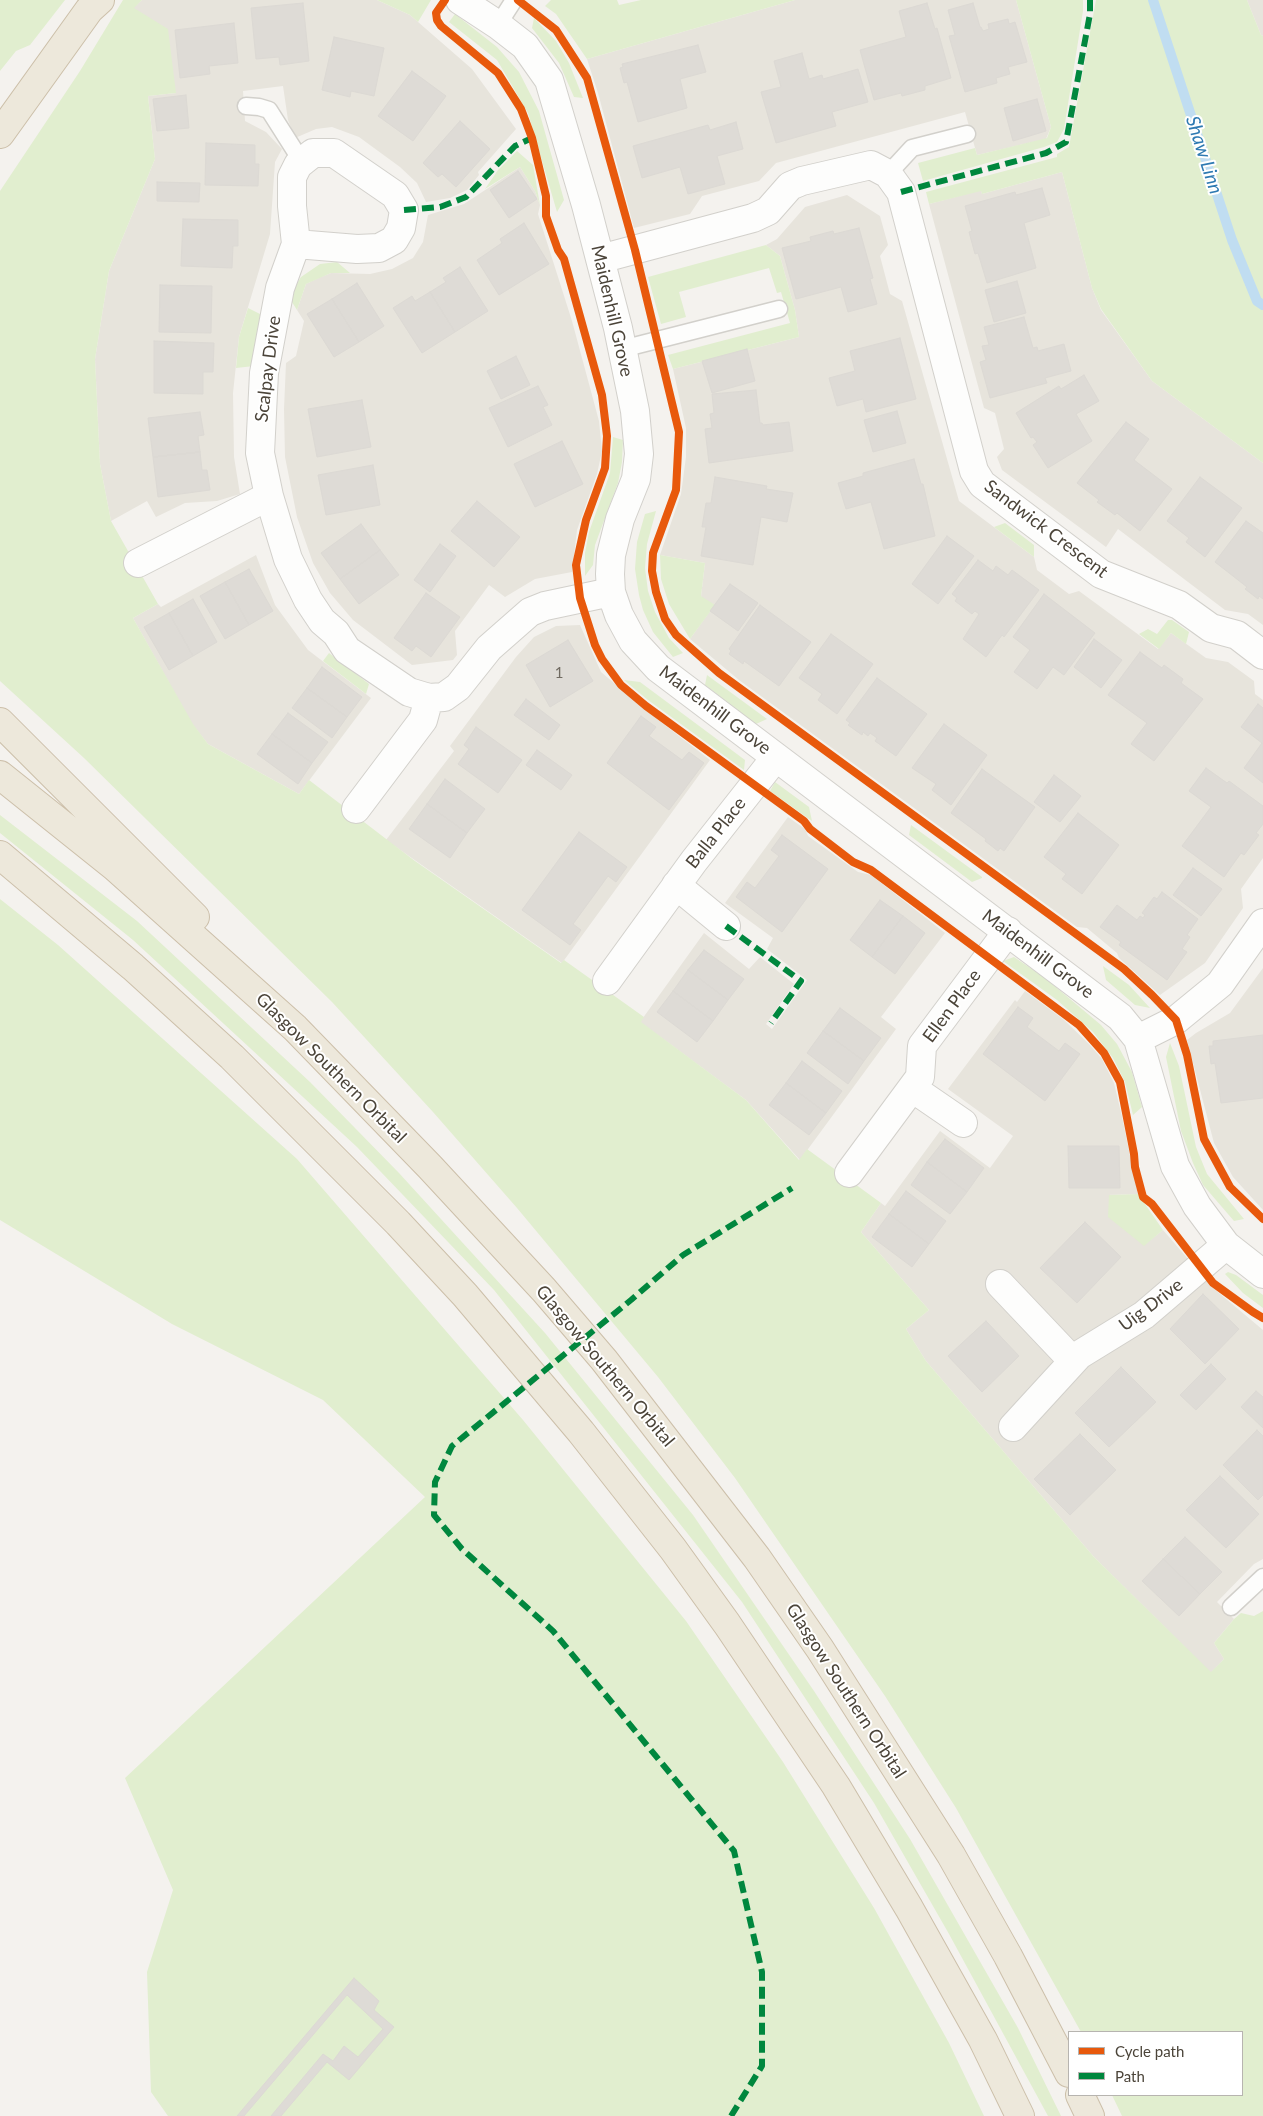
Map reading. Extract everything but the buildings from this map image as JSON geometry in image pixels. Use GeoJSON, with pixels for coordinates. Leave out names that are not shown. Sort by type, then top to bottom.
{"type":"FeatureCollection","features":[{"type":"Feature","properties":{"kind":"highway"},"geometry":{"type":"LineString","coordinates":[[0,134],[94,3]]}},
{"type":"Feature","properties":{"kind":"highway"},"geometry":{"type":"LineString","coordinates":[[0,722],[183,903],[295,1028]]}},
{"type":"Feature","properties":{"kind":"highway","name":"Glasgow Southern Orbital"},"geometry":{"type":"LineString","coordinates":[[0,775],[115,867],[295,1028],[430,1166],[562,1311],[610,1368],[757,1558],[831,1666],[951,1855],[1008,1956],[1068,2071]]}},
{"type":"Feature","properties":{"kind":"highway"},"geometry":{"type":"LineString","coordinates":[[0,855],[132,967],[246,1071],[398,1223],[465,1295],[581,1432],[684,1564],[836,1786],[909,1908],[982,2040],[1020,2116]]}},
{"type":"Feature","properties":{"kind":"highway"},"geometry":{"type":"LineString","coordinates":[[1080,2096],[1090,2116]]}},
{"type":"Feature","properties":{"kind":"street","name":"Maidenhill Grove"},"geometry":{"type":"LineString","coordinates":[[460,0],[526,46],[549,80],[586,205],[622,349],[635,411],[639,454],[636,479],[620,519],[611,555],[611,592],[619,615],[633,641],[658,668],[1120,1017],[1138,1039],[1175,1166],[1197,1206],[1226,1245],[1263,1274]]}},
{"type":"Feature","properties":{"kind":"street"},"geometry":{"type":"LineString","coordinates":[[296,244],[357,249],[379,248],[394,240],[401,228],[404,210],[395,195],[334,153],[313,153],[302,162]]}},
{"type":"Feature","properties":{"kind":"street","name":"Scalpay Drive"},"geometry":{"type":"LineString","coordinates":[[302,162],[292,177],[292,206],[296,244],[280,288],[264,373],[260,453],[269,496],[288,559],[308,600],[322,621],[336,633],[347,650],[409,692],[429,698]]}},
{"type":"Feature","properties":{"kind":"street"},"geometry":{"type":"LineString","coordinates":[[600,259],[753,218],[768,211],[790,186],[802,181],[871,166],[888,174]]}},
{"type":"Feature","properties":{"kind":"street","name":"Sandwick Crescent"},"geometry":{"type":"LineString","coordinates":[[888,174],[901,192],[974,471],[982,484],[1101,574],[1179,605],[1211,628],[1237,635],[1263,655]]}},
{"type":"Feature","properties":{"kind":"street"},"geometry":{"type":"LineString","coordinates":[[138,563],[269,496]]}},
{"type":"Feature","properties":{"kind":"street"},"geometry":{"type":"LineString","coordinates":[[356,809],[423,720],[429,698],[444,697],[458,687],[489,648],[530,612],[545,606],[611,592]]}},
{"type":"Feature","properties":{"kind":"street","name":"Balla Place"},"geometry":{"type":"LineString","coordinates":[[607,980],[676,886],[776,757]]}},
{"type":"Feature","properties":{"kind":"street","name":"Balla Place"},"geometry":{"type":"LineString","coordinates":[[676,886],[726,926]]}},
{"type":"Feature","properties":{"kind":"street"},"geometry":{"type":"LineString","coordinates":[[1138,1039],[1176,1020],[1220,984],[1263,923]]}},
{"type":"Feature","properties":{"kind":"street","name":"Ellen Place"},"geometry":{"type":"LineString","coordinates":[[849,1173],[920,1078],[922,1046],[1008,931]]}},
{"type":"Feature","properties":{"kind":"street"},"geometry":{"type":"LineString","coordinates":[[912,1088],[963,1123]]}},
{"type":"Feature","properties":{"kind":"street","name":"Uig Drive"},"geometry":{"type":"LineString","coordinates":[[1013,1427],[1079,1355],[1144,1315],[1226,1245]]}},
{"type":"Feature","properties":{"kind":"street"},"geometry":{"type":"LineString","coordinates":[[1000,1284],[1073,1361]]}},
{"type":"Feature","properties":{"kind":"lane"},"geometry":{"type":"LineString","coordinates":[[498,25],[514,0]]}},
{"type":"Feature","properties":{"kind":"lane"},"geometry":{"type":"LineString","coordinates":[[246,106],[269,110],[302,162]]}},
{"type":"Feature","properties":{"kind":"lane"},"geometry":{"type":"LineString","coordinates":[[888,174],[912,148],[966,134]]}},
{"type":"Feature","properties":{"kind":"lane"},"geometry":{"type":"LineString","coordinates":[[622,349],[780,309]]}},
{"type":"Feature","properties":{"kind":"lane"},"geometry":{"type":"LineString","coordinates":[[1231,1606],[1263,1576]]}},
{"type":"Feature","properties":{"kind":"shaded area"},"geometry":{"type":"Polygon","coordinates":[[[142,0],[377,0],[410,15],[472,69],[516,129],[478,172],[479,175],[467,190],[450,198],[426,202],[417,183],[400,167],[359,137],[332,127],[316,129],[295,138],[288,120],[283,86],[243,91],[245,121],[266,132],[282,149],[275,162],[270,234],[239,337],[233,393],[234,457],[240,494],[217,501],[185,503],[156,517],[147,501],[111,521],[100,464],[95,359],[109,271],[155,159],[148,96],[176,93],[133,8],[142,0]]]}},
{"type":"Feature","properties":{"kind":"shaded area"},"geometry":{"type":"Polygon","coordinates":[[[795,0],[1016,0],[1051,127],[1046,139],[977,155],[965,112],[776,163],[759,181],[702,196],[690,214],[634,228],[587,59],[795,0]]]}},
{"type":"Feature","properties":{"kind":"shaded area"},"geometry":{"type":"Polygon","coordinates":[[[1247,0],[1263,0],[1263,36],[1261,35],[1247,0]]]}},
{"type":"Feature","properties":{"kind":"shaded area"},"geometry":{"type":"Polygon","coordinates":[[[520,167],[535,191],[540,205],[538,214],[572,321],[599,421],[602,451],[597,474],[577,530],[572,572],[535,579],[505,597],[489,585],[455,631],[457,655],[453,660],[412,665],[353,620],[330,593],[313,563],[297,517],[285,457],[284,409],[286,363],[296,356],[304,321],[297,310],[306,284],[316,279],[331,273],[370,274],[392,269],[413,258],[423,242],[428,215],[464,204],[520,167]]]}},
{"type":"Feature","properties":{"kind":"shaded area"},"geometry":{"type":"Polygon","coordinates":[[[1062,172],[1092,288],[1101,310],[1152,381],[1263,463],[1263,625],[1248,614],[1225,610],[1118,529],[1106,547],[1002,470],[997,457],[1004,449],[995,413],[984,408],[929,204],[981,190],[982,194],[1062,172]]]}},
{"type":"Feature","properties":{"kind":"shaded area"},"geometry":{"type":"Polygon","coordinates":[[[847,195],[880,216],[888,245],[880,256],[890,294],[902,301],[959,501],[1034,557],[1037,570],[1069,594],[1079,591],[1158,649],[1171,633],[1206,658],[1228,662],[1254,681],[1255,694],[1263,700],[1263,858],[1241,889],[1243,908],[1205,963],[1160,995],[1119,958],[1117,953],[1087,928],[1077,927],[739,680],[690,639],[710,611],[701,596],[705,563],[660,555],[681,494],[686,457],[686,428],[673,369],[799,337],[795,310],[780,256],[766,245],[777,239],[805,207],[847,195]]]}},
{"type":"Feature","properties":{"kind":"shaded area"},"geometry":{"type":"Polygon","coordinates":[[[256,555],[275,605],[308,650],[371,698],[299,794],[208,744],[192,724],[133,618],[158,604],[161,607],[256,555]]]}},
{"type":"Feature","properties":{"kind":"shaded area"},"geometry":{"type":"Polygon","coordinates":[[[580,625],[601,672],[648,712],[710,760],[562,963],[386,840],[454,751],[450,746],[516,657],[534,637],[556,626],[580,625]]]}},
{"type":"Feature","properties":{"kind":"shaded area"},"geometry":{"type":"Polygon","coordinates":[[[788,817],[805,829],[808,836],[858,872],[871,875],[945,933],[881,1017],[896,1029],[800,1160],[746,1100],[640,1022],[704,933],[749,969],[760,957],[794,984],[766,1024],[772,1029],[807,980],[767,949],[773,938],[725,903],[788,817]]]}},
{"type":"Feature","properties":{"kind":"shaded area"},"geometry":{"type":"Polygon","coordinates":[[[1263,968],[1263,1210],[1233,1177],[1214,1143],[1187,1040],[1230,1013],[1263,968]]]}},
{"type":"Feature","properties":{"kind":"shaded area"},"geometry":{"type":"Polygon","coordinates":[[[1025,991],[1063,1019],[1089,1044],[1102,1059],[1114,1083],[1138,1194],[1109,1195],[1144,1245],[1163,1230],[1213,1288],[1263,1330],[1263,1559],[1254,1564],[1217,1602],[1234,1619],[1214,1643],[1224,1659],[1211,1673],[1094,1557],[926,1361],[906,1329],[929,1310],[861,1232],[881,1203],[885,1206],[940,1131],[990,1168],[1013,1136],[948,1089],[1015,1000],[1017,1002],[1025,991]]]}},
{"type":"Feature","properties":{"kind":"green space"},"geometry":{"type":"Polygon","coordinates":[[[0,0],[65,0],[30,45],[16,51],[0,71],[0,0]]]}},
{"type":"Feature","properties":{"kind":"green space"},"geometry":{"type":"Polygon","coordinates":[[[123,0],[142,0],[134,8],[168,29],[176,93],[148,96],[155,159],[109,271],[95,359],[100,464],[111,521],[158,604],[133,618],[193,724],[208,744],[299,794],[309,780],[415,861],[561,963],[564,960],[644,1017],[641,1022],[746,1100],[799,1160],[807,1149],[881,1203],[861,1232],[929,1310],[906,1329],[926,1361],[1094,1557],[1211,1672],[1224,1659],[1214,1643],[1234,1619],[1241,1613],[1254,1616],[1263,1611],[1263,2116],[1122,2116],[1112,2096],[1243,2096],[1243,2031],[1080,2031],[956,1808],[885,1696],[735,1478],[658,1377],[517,1208],[433,1112],[332,1002],[84,758],[0,681],[0,191],[80,71],[123,0]]]}},
{"type":"Feature","properties":{"kind":"green space"},"geometry":{"type":"Polygon","coordinates":[[[377,0],[431,0],[418,22],[410,15],[377,0]]]}},
{"type":"Feature","properties":{"kind":"green space"},"geometry":{"type":"Polygon","coordinates":[[[551,0],[617,0],[619,5],[641,0],[795,0],[587,59],[556,14],[545,6],[551,0]]]}},
{"type":"Feature","properties":{"kind":"green space"},"geometry":{"type":"Polygon","coordinates":[[[1016,0],[1083,0],[1083,11],[1064,129],[1057,142],[1044,147],[923,181],[918,163],[975,148],[977,155],[1047,138],[1051,127],[1016,0]]]}},
{"type":"Feature","properties":{"kind":"green space"},"geometry":{"type":"Polygon","coordinates":[[[1096,0],[1247,0],[1263,36],[1263,463],[1152,381],[1101,309],[1092,288],[1062,172],[982,194],[981,191],[929,204],[926,192],[1057,157],[1057,154],[1069,147],[1096,0]]]}},
{"type":"Feature","properties":{"kind":"green space"},"geometry":{"type":"Polygon","coordinates":[[[455,14],[497,47],[519,72],[539,111],[564,200],[557,212],[528,113],[497,60],[449,22],[455,14]]]}},
{"type":"Feature","properties":{"kind":"green space"},"geometry":{"type":"Polygon","coordinates":[[[534,18],[556,41],[569,63],[583,98],[574,97],[559,63],[532,28],[534,18]]]}},
{"type":"Feature","properties":{"kind":"green space"},"geometry":{"type":"Polygon","coordinates":[[[517,151],[533,165],[540,205],[535,191],[520,167],[485,189],[498,170],[517,151]]]}},
{"type":"Feature","properties":{"kind":"green space"},"geometry":{"type":"Polygon","coordinates":[[[766,245],[780,256],[795,310],[799,337],[673,369],[668,355],[790,323],[781,292],[777,293],[769,268],[679,292],[686,317],[661,324],[648,277],[766,245]]]}},
{"type":"Feature","properties":{"kind":"green space"},"geometry":{"type":"Polygon","coordinates":[[[337,262],[350,273],[331,273],[306,284],[297,310],[290,299],[292,291],[301,277],[320,264],[337,262]]]}},
{"type":"Feature","properties":{"kind":"green space"},"geometry":{"type":"Polygon","coordinates":[[[248,308],[264,316],[254,366],[236,368],[239,337],[248,308]]]}},
{"type":"Feature","properties":{"kind":"green space"},"geometry":{"type":"Polygon","coordinates":[[[613,437],[623,440],[622,462],[618,483],[595,545],[593,565],[585,576],[585,553],[589,532],[610,473],[613,437]]]}},
{"type":"Feature","properties":{"kind":"green space"},"geometry":{"type":"Polygon","coordinates":[[[656,511],[647,544],[645,568],[648,591],[655,612],[669,638],[683,653],[673,657],[653,632],[643,610],[635,569],[637,542],[645,514],[656,511]]]}},
{"type":"Feature","properties":{"kind":"green space"},"geometry":{"type":"Polygon","coordinates":[[[1005,523],[1034,545],[1034,557],[994,527],[1005,523]]]}},
{"type":"Feature","properties":{"kind":"green space"},"geometry":{"type":"Polygon","coordinates":[[[660,555],[705,563],[701,596],[715,605],[690,639],[669,604],[661,579],[660,555]]]}},
{"type":"Feature","properties":{"kind":"green space"},"geometry":{"type":"Polygon","coordinates":[[[1168,620],[1172,620],[1189,632],[1186,644],[1171,633],[1159,649],[1139,634],[1148,629],[1157,634],[1168,620]]]}},
{"type":"Feature","properties":{"kind":"green space"},"geometry":{"type":"Polygon","coordinates":[[[329,653],[369,684],[366,694],[323,661],[329,653]]]}},
{"type":"Feature","properties":{"kind":"green space"},"geometry":{"type":"Polygon","coordinates":[[[707,675],[767,719],[756,724],[705,685],[707,675]]]}},
{"type":"Feature","properties":{"kind":"green space"},"geometry":{"type":"Polygon","coordinates":[[[624,680],[640,682],[745,760],[744,770],[648,700],[624,680]]]}},
{"type":"Feature","properties":{"kind":"green space"},"geometry":{"type":"Polygon","coordinates":[[[775,782],[809,807],[812,821],[770,791],[775,782]]]}},
{"type":"Feature","properties":{"kind":"green space"},"geometry":{"type":"Polygon","coordinates":[[[0,815],[137,921],[310,1082],[399,1173],[545,1333],[693,1515],[814,1691],[910,1839],[1018,2028],[1061,2116],[1048,2116],[949,1934],[874,1803],[742,1602],[494,1290],[357,1147],[133,940],[0,833],[0,815]]]}},
{"type":"Feature","properties":{"kind":"green space"},"geometry":{"type":"Polygon","coordinates":[[[911,825],[982,878],[972,882],[909,835],[911,825]]]}},
{"type":"Feature","properties":{"kind":"green space"},"geometry":{"type":"Polygon","coordinates":[[[0,899],[58,945],[297,1159],[523,1420],[686,1621],[783,1762],[874,1908],[949,2043],[984,2116],[168,2116],[151,2092],[147,1972],[173,1890],[125,1778],[425,1497],[323,1400],[172,1324],[0,1220],[0,899]]]}},
{"type":"Feature","properties":{"kind":"green space"},"geometry":{"type":"Polygon","coordinates":[[[1014,957],[1045,978],[1101,1025],[1117,1044],[1132,1072],[1142,1107],[1133,1115],[1125,1082],[1113,1058],[1093,1032],[1057,1000],[1003,961],[1014,957]]]}},
{"type":"Feature","properties":{"kind":"green space"},"geometry":{"type":"Polygon","coordinates":[[[1103,966],[1129,985],[1150,1008],[1135,1005],[1106,980],[1103,966]]]}},
{"type":"Feature","properties":{"kind":"green space"},"geometry":{"type":"Polygon","coordinates":[[[1170,1043],[1179,1066],[1196,1147],[1207,1174],[1244,1219],[1234,1221],[1203,1185],[1193,1163],[1181,1131],[1166,1057],[1170,1043]]]}},
{"type":"Feature","properties":{"kind":"green space"},"geometry":{"type":"Polygon","coordinates":[[[1138,1194],[1163,1230],[1144,1246],[1108,1217],[1109,1195],[1138,1194]]]}},
{"type":"Feature","properties":{"kind":"green space"},"geometry":{"type":"Polygon","coordinates":[[[1228,1272],[1236,1275],[1263,1295],[1263,1308],[1243,1293],[1225,1274],[1228,1272]]]}},
{"type":"Feature","properties":{"kind":"waterway","name":"Shaw Linn"},"geometry":{"type":"LineString","coordinates":[[1153,0],[1232,240],[1257,301],[1263,305]]}},
{"type":"Feature","properties":{"kind":"marked path"},"geometry":{"type":"LineString","coordinates":[[901,192],[1046,153],[1066,142],[1090,14],[1090,0]]}},
{"type":"Feature","properties":{"kind":"marked path"},"geometry":{"type":"LineString","coordinates":[[404,210],[440,207],[466,197],[515,146],[532,138]]}},
{"type":"Feature","properties":{"kind":"marked path"},"geometry":{"type":"LineString","coordinates":[[726,926],[801,981],[771,1023]]}},
{"type":"Feature","properties":{"kind":"marked path"},"geometry":{"type":"LineString","coordinates":[[731,2116],[762,2066],[762,1972],[734,1851],[553,1631],[462,1549],[434,1515],[435,1482],[452,1446],[631,1300],[683,1255],[792,1188]]}},
{"type":"Feature","properties":{"kind":"cycle path"},"geometry":{"type":"LineString","coordinates":[[445,0],[436,13],[437,20],[441,26],[498,73],[521,109],[532,138],[546,196],[546,216],[558,250],[564,259],[602,395],[607,436],[605,468],[586,520],[576,565],[580,598],[595,645],[602,659],[621,685],[646,706],[804,821],[810,829],[853,862],[871,870],[1079,1025],[1104,1053],[1120,1082],[1135,1167],[1143,1197],[1152,1204],[1213,1283],[1263,1318]]}},
{"type":"Feature","properties":{"kind":"cycle path"},"geometry":{"type":"LineString","coordinates":[[518,0],[556,30],[587,78],[635,250],[679,432],[676,490],[653,553],[652,571],[656,592],[665,619],[676,635],[719,673],[1124,969],[1152,995],[1176,1020],[1187,1055],[1204,1139],[1230,1187],[1263,1219]]}}]}
